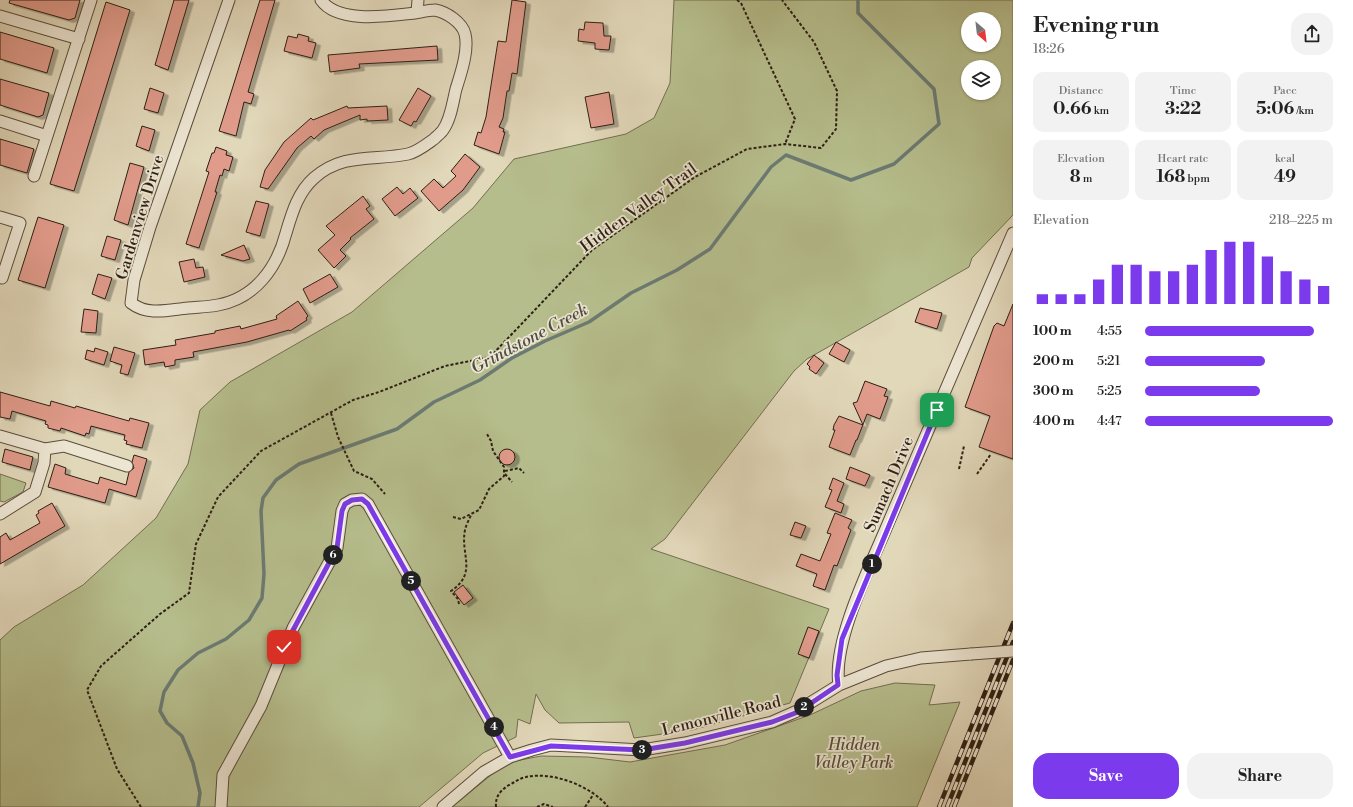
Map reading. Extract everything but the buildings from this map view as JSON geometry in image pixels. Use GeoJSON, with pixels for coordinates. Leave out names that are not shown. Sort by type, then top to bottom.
{"type":"FeatureCollection","features":[{"type":"Feature","properties":{"kind":"street","name":"Gardenview Drive"},"geometry":{"type":"LineString","coordinates":[[229,0],[150,226],[134,280],[131,303],[140,310],[157,312],[218,305],[255,288],[265,278],[275,262],[300,194],[314,178],[329,167],[347,160],[409,153],[428,144],[443,130],[465,53],[464,33],[454,18],[435,10],[382,16],[349,15],[326,7],[321,0]]}},
{"type":"Feature","properties":{"kind":"street"},"geometry":{"type":"LineString","coordinates":[[417,12],[418,0]]}},
{"type":"Feature","properties":{"kind":"street"},"geometry":{"type":"LineString","coordinates":[[34,176],[91,2]]}},
{"type":"Feature","properties":{"kind":"street"},"geometry":{"type":"LineString","coordinates":[[0,16],[79,39]]}},
{"type":"Feature","properties":{"kind":"street"},"geometry":{"type":"LineString","coordinates":[[0,121],[47,136]]}},
{"type":"Feature","properties":{"kind":"street"},"geometry":{"type":"LineString","coordinates":[[0,217],[20,223],[2,278]]}},
{"type":"Feature","properties":{"kind":"street","name":"Sumach Drive"},"geometry":{"type":"LineString","coordinates":[[838,685],[837,675],[842,639],[918,454],[1013,233]]}},
{"type":"Feature","properties":{"kind":"street"},"geometry":{"type":"LineString","coordinates":[[0,436],[45,449],[64,446],[127,466]]}},
{"type":"Feature","properties":{"kind":"street"},"geometry":{"type":"LineString","coordinates":[[0,514],[35,492],[44,463],[45,449]]}},
{"type":"Feature","properties":{"kind":"street"},"geometry":{"type":"LineString","coordinates":[[221,807],[223,776],[261,706],[293,628],[337,548],[342,511],[345,504],[352,500],[362,499],[368,504],[510,757]]}},
{"type":"Feature","properties":{"kind":"street","name":"Lemonville Road"},"geometry":{"type":"LineString","coordinates":[[443,807],[484,772],[510,757],[551,746],[642,750],[685,743],[772,722],[798,712],[838,685],[886,666],[921,658],[1013,651]]}},
{"type":"Feature","properties":{"kind":"path"},"geometry":{"type":"LineString","coordinates":[[737,0],[741,4],[794,119],[785,144]]}},
{"type":"Feature","properties":{"kind":"path","name":"Hidden Valley Trail"},"geometry":{"type":"LineString","coordinates":[[141,807],[117,769],[87,690],[101,666],[160,614],[189,593],[196,544],[218,497],[261,451],[353,400],[379,392],[445,366],[490,357],[592,250],[695,177],[747,149],[785,144],[822,148],[836,129],[837,91],[814,42],[782,0]]}},
{"type":"Feature","properties":{"kind":"path"},"geometry":{"type":"LineString","coordinates":[[331,412],[338,437],[350,465],[354,470],[372,478],[385,494]]}},
{"type":"Feature","properties":{"kind":"path"},"geometry":{"type":"LineString","coordinates":[[487,434],[491,441],[493,451],[505,473],[512,482]]}},
{"type":"Feature","properties":{"kind":"path"},"geometry":{"type":"LineString","coordinates":[[958,469],[964,446]]}},
{"type":"Feature","properties":{"kind":"path"},"geometry":{"type":"LineString","coordinates":[[977,474],[992,454]]}},
{"type":"Feature","properties":{"kind":"path"},"geometry":{"type":"LineString","coordinates":[[453,517],[461,519],[472,514],[481,506],[489,489],[505,473],[519,468],[524,473]]}},
{"type":"Feature","properties":{"kind":"path"},"geometry":{"type":"LineString","coordinates":[[459,604],[452,591],[461,584],[465,573],[465,534],[472,514]]}},
{"type":"Feature","properties":{"kind":"path"},"geometry":{"type":"LineString","coordinates":[[496,807],[498,795],[502,789],[526,777],[542,775],[558,778],[585,788],[603,801],[608,807]]}},
{"type":"Feature","properties":{"kind":"path"},"geometry":{"type":"LineString","coordinates":[[585,807],[593,795]]}},
{"type":"Feature","properties":{"kind":"path"},"geometry":{"type":"LineString","coordinates":[[537,807],[544,804],[553,807]]}},
{"type":"Feature","properties":{"kind":"green space"},"geometry":{"type":"Polygon","coordinates":[[[674,0],[1013,0],[1013,215],[972,258],[969,267],[807,359],[794,371],[665,539],[651,549],[829,609],[790,703],[692,730],[634,738],[629,722],[559,723],[545,710],[536,694],[530,724],[518,719],[516,737],[483,753],[419,807],[0,807],[0,640],[14,627],[83,585],[156,518],[188,464],[200,410],[230,382],[352,312],[473,208],[514,159],[626,134],[654,118],[670,83],[674,0]]]}},
{"type":"Feature","properties":{"kind":"green space"},"geometry":{"type":"Polygon","coordinates":[[[0,474],[26,483],[23,492],[4,502],[0,501],[0,474]]]}},
{"type":"Feature","properties":{"kind":"green space","name":"Hidden Valley Park"},"geometry":{"type":"Polygon","coordinates":[[[895,683],[935,685],[929,705],[960,702],[917,807],[452,807],[491,775],[510,762],[541,756],[588,757],[630,762],[725,745],[810,715],[861,691],[895,683]]]}},
{"type":"Feature","properties":{"kind":"waterway","name":"Grindstone Creek"},"geometry":{"type":"LineString","coordinates":[[198,807],[200,793],[193,763],[182,736],[167,723],[160,711],[164,692],[178,670],[198,653],[226,639],[249,620],[262,598],[264,574],[261,511],[263,498],[276,480],[299,464],[397,429],[434,402],[480,380],[512,358],[545,341],[589,322],[631,293],[677,270],[710,249],[771,167],[786,155],[851,180],[894,164],[939,124],[934,89],[858,13],[858,0]]}},
{"type":"Feature","properties":{"kind":"railway"},"geometry":{"type":"LineString","coordinates":[[939,807],[1013,623]]}},
{"type":"Feature","properties":{"kind":"railway"},"geometry":{"type":"LineString","coordinates":[[947,807],[1013,642]]}},
{"type":"Feature","properties":{"kind":"railway"},"geometry":{"type":"LineString","coordinates":[[954,807],[1013,660]]}},
{"type":"Feature","properties":{"kind":"route"},"geometry":{"type":"LineString","coordinates":[[284,647],[337,548],[342,511],[345,504],[352,500],[362,499],[368,504],[510,757],[551,746],[586,746],[615,750],[642,750],[685,743],[772,722],[798,712],[838,685],[837,675],[842,639],[865,580],[937,410]]}}]}
